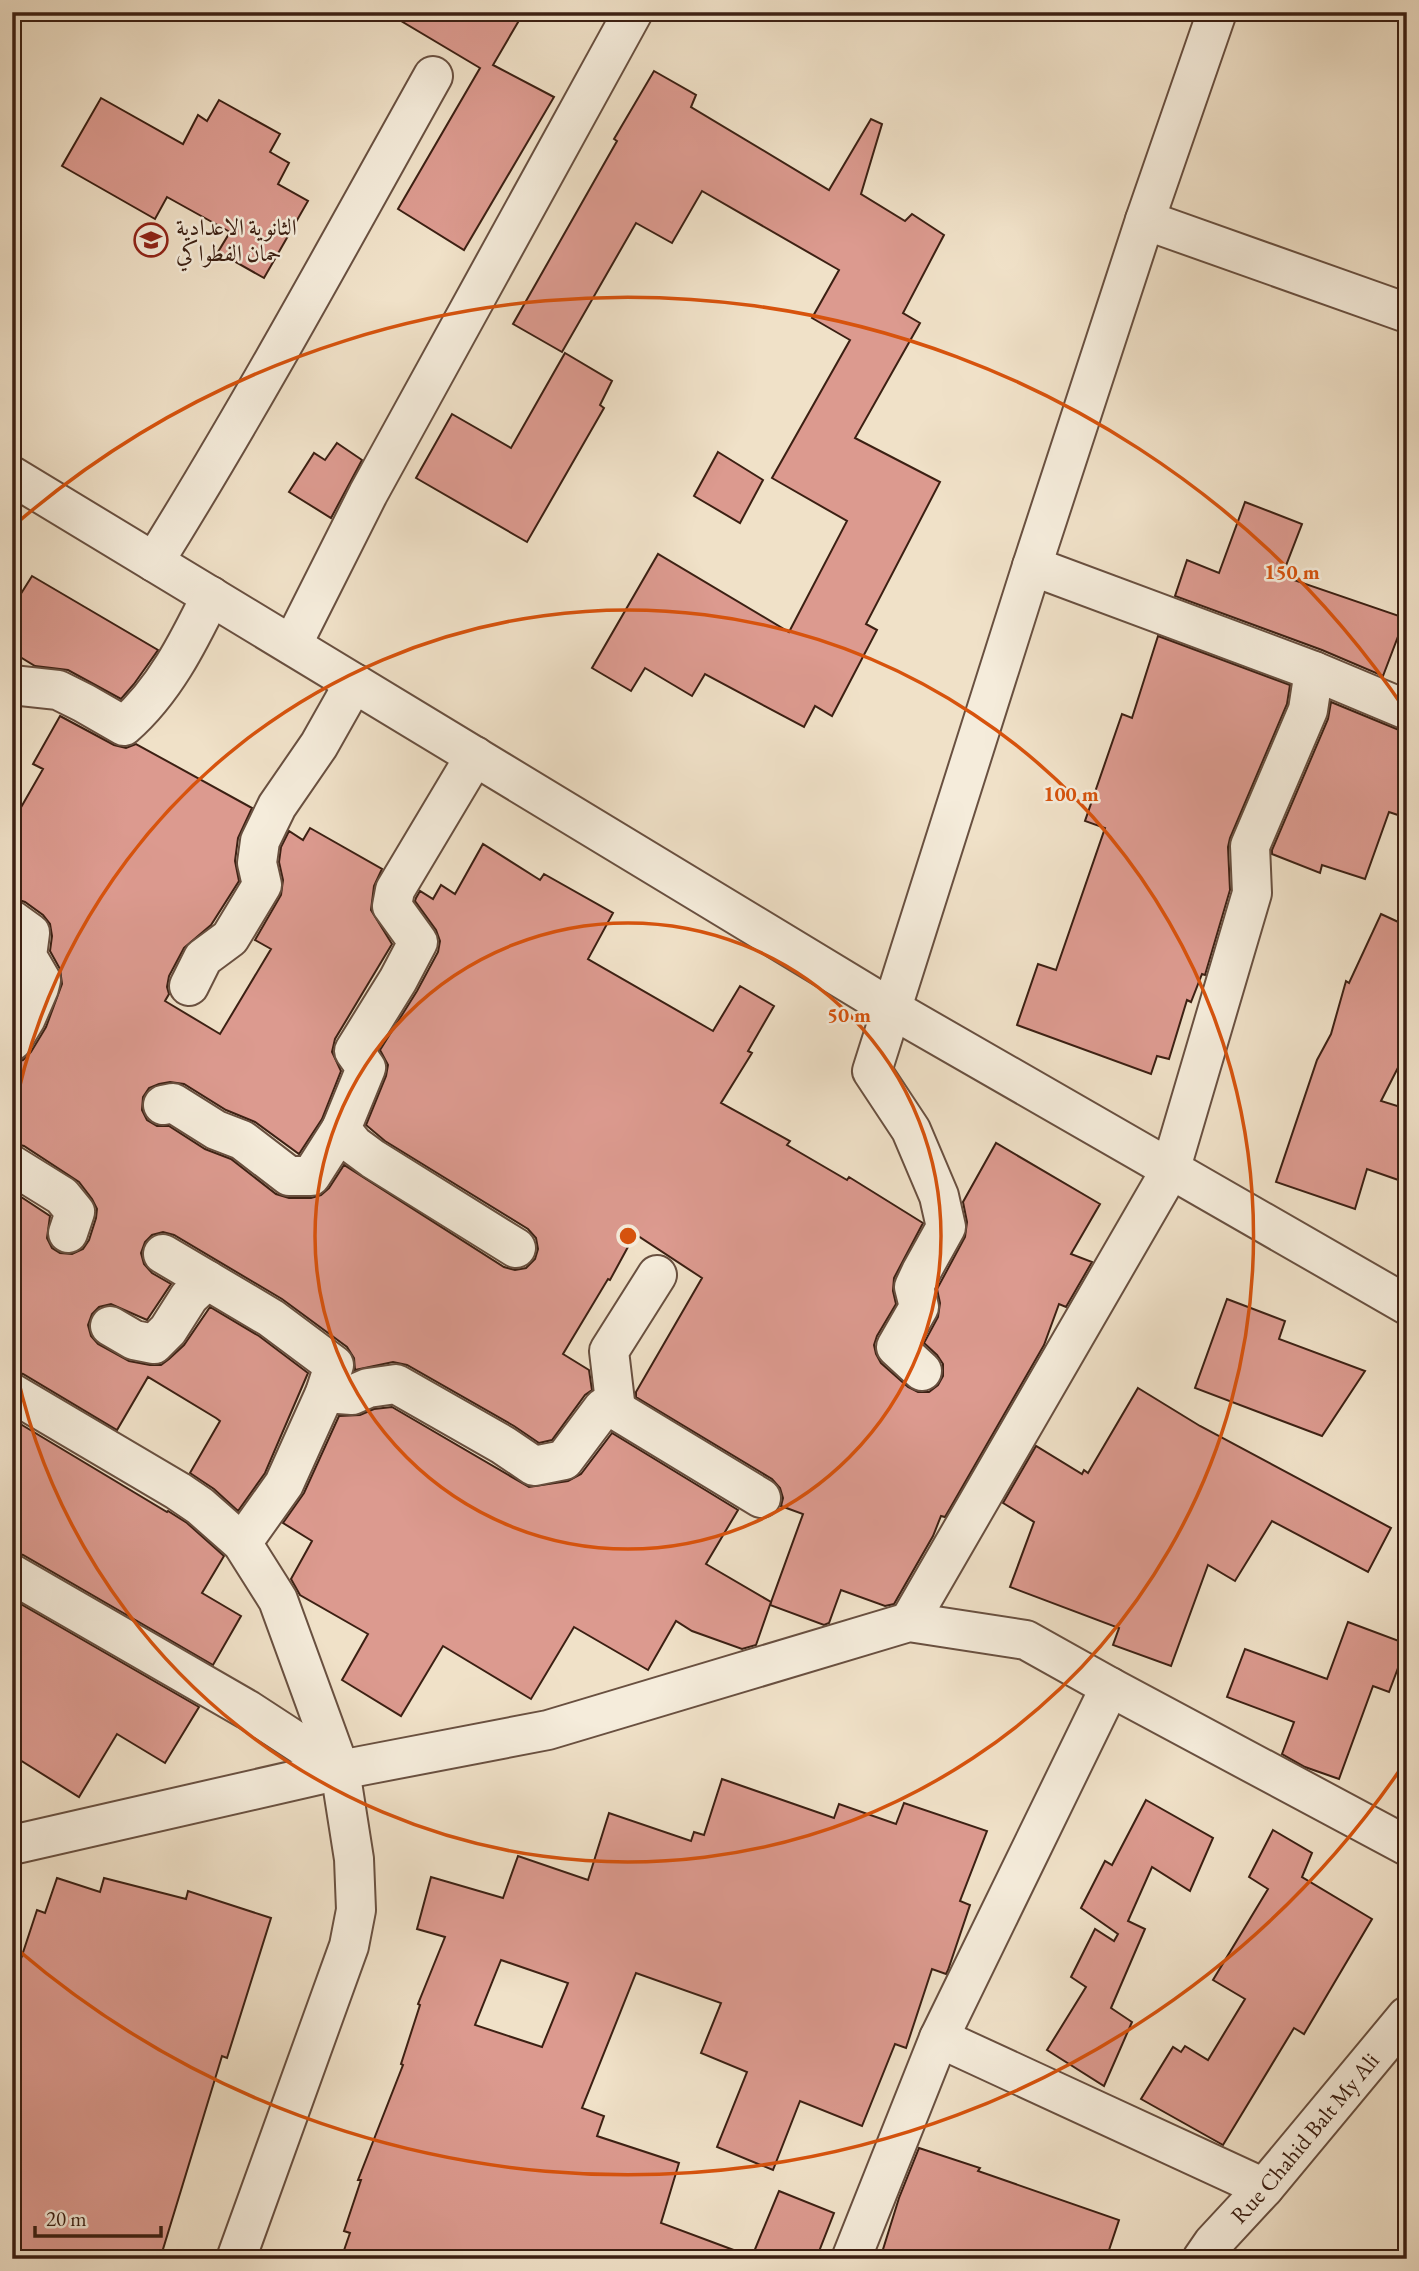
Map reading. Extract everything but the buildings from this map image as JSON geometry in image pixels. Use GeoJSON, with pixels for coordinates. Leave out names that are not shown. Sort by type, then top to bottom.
{"type":"FeatureCollection","features":[{"type":"Feature","properties":{"kind":"street"},"geometry":{"type":"LineString","coordinates":[[292,645],[368,494],[634,12]]}},
{"type":"Feature","properties":{"kind":"street"},"geometry":{"type":"LineString","coordinates":[[922,1371],[896,1347],[919,1307],[914,1287],[946,1227],[939,1196],[911,1130],[872,1071],[1032,566],[1145,220],[1217,12]]}},
{"type":"Feature","properties":{"kind":"street"},"geometry":{"type":"LineString","coordinates":[[154,562],[217,461],[313,295],[433,76]]}},
{"type":"Feature","properties":{"kind":"street"},"geometry":{"type":"LineString","coordinates":[[1145,220],[1407,313]]}},
{"type":"Feature","properties":{"kind":"street"},"geometry":{"type":"LineString","coordinates":[[12,475],[892,1009],[1407,1305]]}},
{"type":"Feature","properties":{"kind":"street"},"geometry":{"type":"LineString","coordinates":[[1032,566],[1314,671],[1407,710]]}},
{"type":"Feature","properties":{"kind":"street"},"geometry":{"type":"LineString","coordinates":[[12,685],[58,690],[124,726],[146,704],[185,649],[211,596]]}},
{"type":"Feature","properties":{"kind":"street"},"geometry":{"type":"LineString","coordinates":[[909,1622],[1170,1171],[1252,893],[1250,845],[1308,710],[1314,671]]}},
{"type":"Feature","properties":{"kind":"street"},"geometry":{"type":"LineString","coordinates":[[189,986],[203,958],[230,938],[262,885],[257,863],[260,841],[277,806],[319,745],[354,683]]}},
{"type":"Feature","properties":{"kind":"street"},"geometry":{"type":"LineString","coordinates":[[163,1105],[173,1103],[216,1130],[242,1140],[289,1176],[311,1176],[341,1129],[366,1068],[354,1051],[418,942],[392,906],[395,890],[475,756]]}},
{"type":"Feature","properties":{"kind":"street"},"geometry":{"type":"LineString","coordinates":[[12,920],[30,933],[27,956],[41,980],[26,1018],[12,1041]]}},
{"type":"Feature","properties":{"kind":"street"},"geometry":{"type":"LineString","coordinates":[[341,1129],[354,1145],[373,1158],[516,1248]]}},
{"type":"Feature","properties":{"kind":"street"},"geometry":{"type":"LineString","coordinates":[[12,1165],[62,1196],[75,1212],[68,1233]]}},
{"type":"Feature","properties":{"kind":"street"},"geometry":{"type":"LineString","coordinates":[[163,1254],[271,1318],[334,1365],[325,1393],[284,1484],[242,1543]]}},
{"type":"Feature","properties":{"kind":"street"},"geometry":{"type":"LineString","coordinates":[[616,1410],[609,1351],[657,1275]]}},
{"type":"Feature","properties":{"kind":"street"},"geometry":{"type":"LineString","coordinates":[[110,1326],[134,1340],[154,1344],[168,1329],[189,1297],[207,1280]]}},
{"type":"Feature","properties":{"kind":"street"},"geometry":{"type":"LineString","coordinates":[[325,1393],[352,1395],[368,1388],[396,1384],[503,1445],[534,1466],[564,1460],[603,1408],[616,1410],[761,1498]]}},
{"type":"Feature","properties":{"kind":"street"},"geometry":{"type":"LineString","coordinates":[[12,1393],[178,1491],[200,1506],[242,1543],[278,1600],[340,1770],[354,1859],[356,1910],[349,1946],[236,2259]]}},
{"type":"Feature","properties":{"kind":"street"},"geometry":{"type":"LineString","coordinates":[[12,1574],[248,1710],[340,1770]]}},
{"type":"Feature","properties":{"kind":"street"},"geometry":{"type":"LineString","coordinates":[[12,1844],[340,1770],[548,1730],[909,1622],[1026,1640],[1110,1688],[1407,1846]]}},
{"type":"Feature","properties":{"kind":"street"},"geometry":{"type":"LineString","coordinates":[[851,2259],[939,2038],[1110,1688]]}},
{"type":"Feature","properties":{"kind":"street","name":"Rue Chahid Balt My Ali"},"geometry":{"type":"LineString","coordinates":[[1202,2259],[1407,2016]]}},
{"type":"Feature","properties":{"kind":"street"},"geometry":{"type":"LineString","coordinates":[[939,2038],[1264,2188]]}},
{"type":"Feature","properties":{"kind":"place","name":"الثانوية الاعدادية حمان الفطواكي"},"geometry":{"type":"Point","coordinates":[151,240]}}]}
